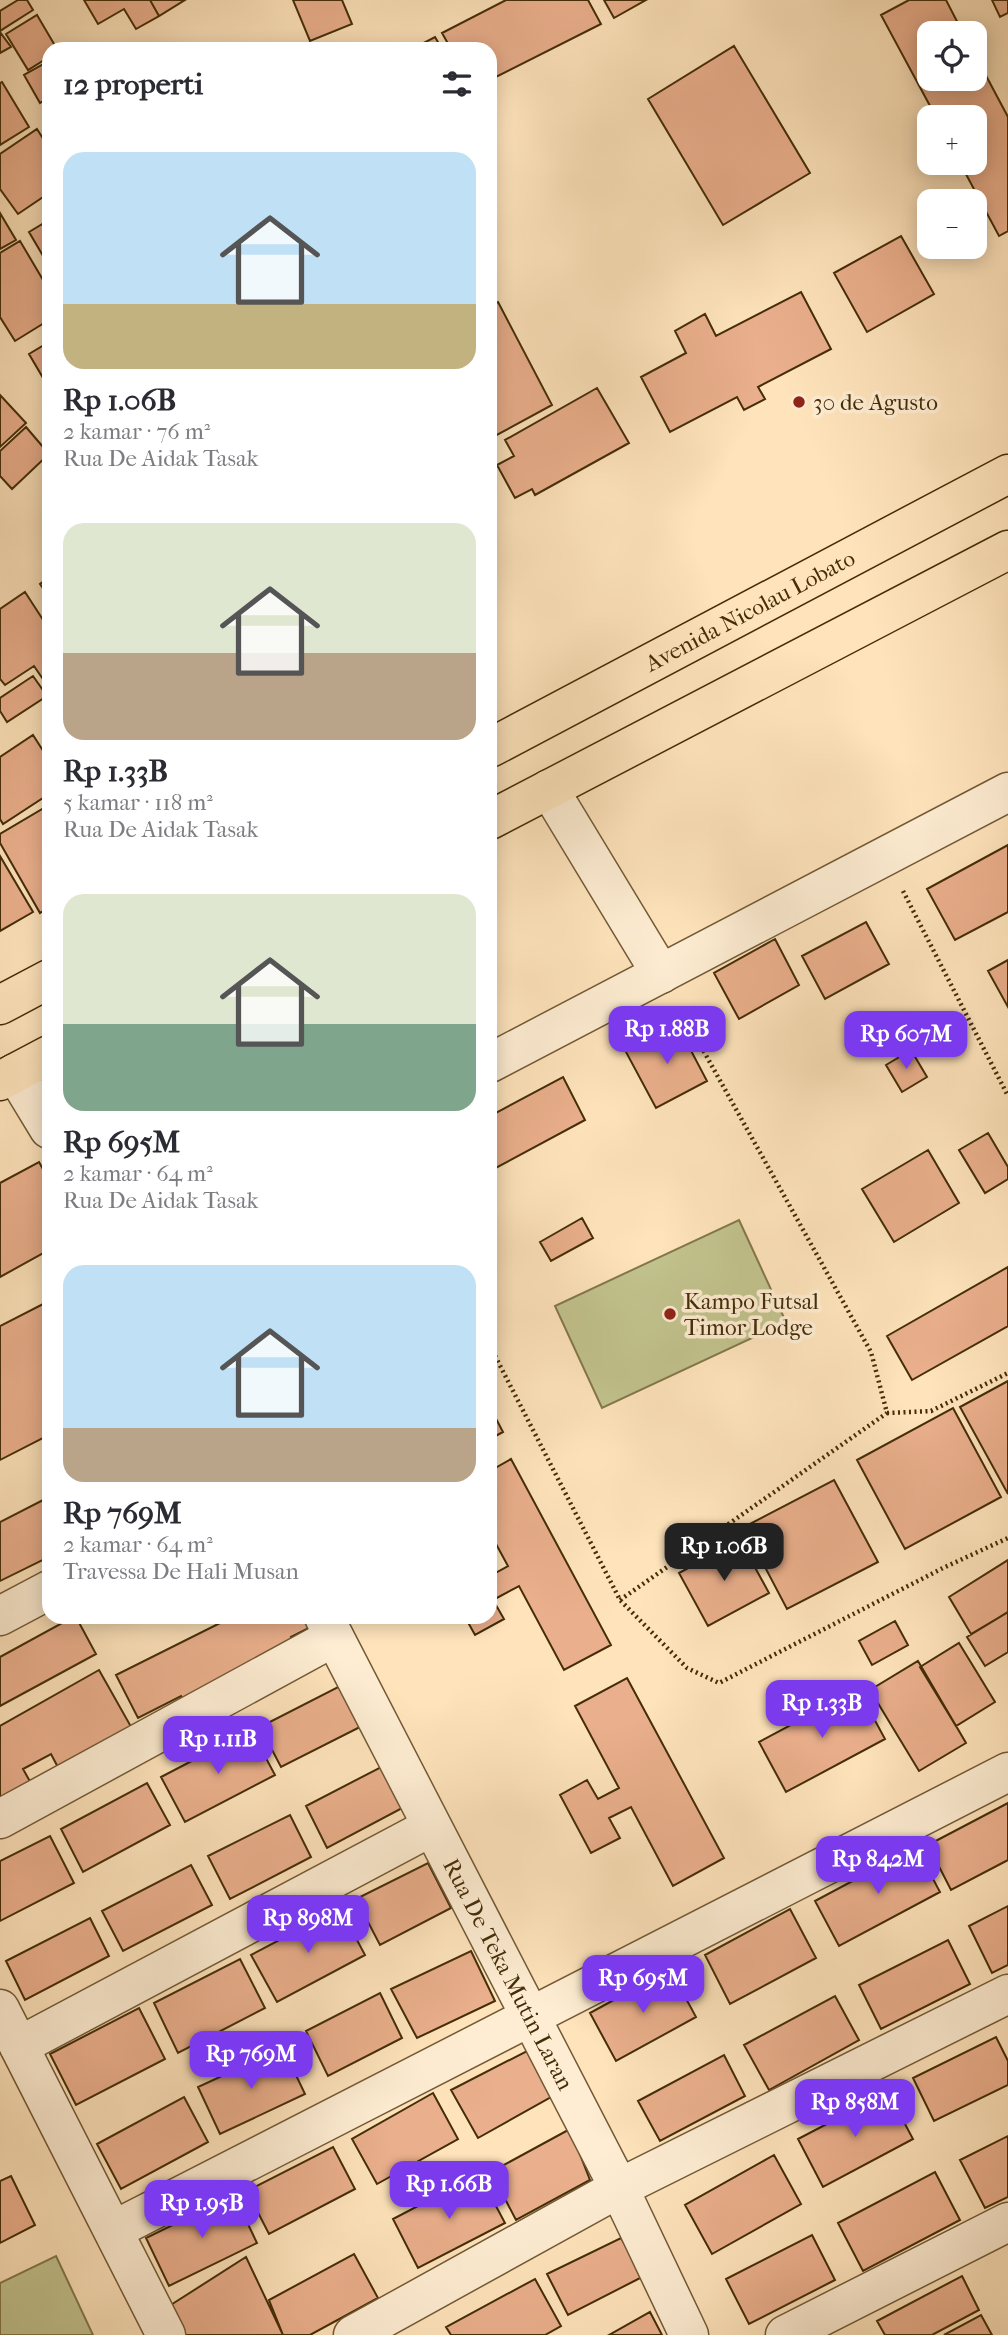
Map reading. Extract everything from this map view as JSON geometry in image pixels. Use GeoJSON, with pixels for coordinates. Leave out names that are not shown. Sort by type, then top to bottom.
{"type":"FeatureCollection","features":[{"type":"Feature","properties":{"kind":"main road","name":"Avenida Nicolau Lobato"},"geometry":{"type":"LineString","coordinates":[[497,739],[1008,474]]}},
{"type":"Feature","properties":{"kind":"main road"},"geometry":{"type":"LineString","coordinates":[[497,816],[1008,550]]}},
{"type":"Feature","properties":{"kind":"main road"},"geometry":{"type":"LineString","coordinates":[[0,1005],[42,983]]}},
{"type":"Feature","properties":{"kind":"main road"},"geometry":{"type":"LineString","coordinates":[[8,1077],[42,1059]]}},
{"type":"Feature","properties":{"kind":"street"},"geometry":{"type":"LineString","coordinates":[[550,789],[661,974]]}},
{"type":"Feature","properties":{"kind":"street"},"geometry":{"type":"LineString","coordinates":[[497,1059],[1008,792]]}},
{"type":"Feature","properties":{"kind":"street"},"geometry":{"type":"LineString","coordinates":[[8,1077],[42,1120]]}},
{"type":"Feature","properties":{"kind":"street"},"geometry":{"type":"LineString","coordinates":[[0,1616],[42,1594]]}},
{"type":"Feature","properties":{"kind":"street"},"geometry":{"type":"LineString","coordinates":[[0,1819],[329,1627]]}},
{"type":"Feature","properties":{"kind":"street","name":"Rua De Teka Mutin Laran"},"geometry":{"type":"LineString","coordinates":[[329,1627],[431,1827],[531,2014],[619,2188],[689,2335]]}},
{"type":"Feature","properties":{"kind":"street"},"geometry":{"type":"LineString","coordinates":[[114,2230],[531,2014],[1008,1772]]}},
{"type":"Feature","properties":{"kind":"street"},"geometry":{"type":"LineString","coordinates":[[19,2046],[431,1827]]}},
{"type":"Feature","properties":{"kind":"street"},"geometry":{"type":"LineString","coordinates":[[353,2335],[619,2188],[1008,1994]]}},
{"type":"Feature","properties":{"kind":"street"},"geometry":{"type":"LineString","coordinates":[[0,2009],[166,2335]]}},
{"type":"Feature","properties":{"kind":"street"},"geometry":{"type":"LineString","coordinates":[[785,2335],[1008,2222]]}},
{"type":"Feature","properties":{"kind":"path"},"geometry":{"type":"LineString","coordinates":[[886,856],[1008,1094]]}},
{"type":"Feature","properties":{"kind":"path"},"geometry":{"type":"LineString","coordinates":[[661,974],[871,1352],[887,1413]]}},
{"type":"Feature","properties":{"kind":"path"},"geometry":{"type":"LineString","coordinates":[[497,1360],[620,1600],[687,1668],[719,1683],[943,1567],[1008,1538]]}},
{"type":"Feature","properties":{"kind":"path"},"geometry":{"type":"LineString","coordinates":[[620,1600],[887,1413],[931,1411],[1008,1373]]}},
{"type":"Feature","properties":{"kind":"green space","name":"Kampo Futsal Timor Lodge"},"geometry":{"type":"Polygon","coordinates":[[[739,1220],[786,1322],[602,1408],[555,1306],[739,1220]]]}},
{"type":"Feature","properties":{"kind":"green space"},"geometry":{"type":"Polygon","coordinates":[[[56,2256],[93,2335],[0,2335],[0,2283],[56,2256]]]}},
{"type":"Feature","properties":{"kind":"building"},"geometry":{"type":"Polygon","coordinates":[[[18,0],[27,0],[33,10],[0,31],[0,11],[18,0]]]}},
{"type":"Feature","properties":{"kind":"building"},"geometry":{"type":"Polygon","coordinates":[[[84,0],[150,0],[159,16],[136,29],[124,9],[98,24],[84,0]]]}},
{"type":"Feature","properties":{"kind":"building"},"geometry":{"type":"Polygon","coordinates":[[[150,0],[185,0],[159,16],[150,0]]]}},
{"type":"Feature","properties":{"kind":"building"},"geometry":{"type":"Polygon","coordinates":[[[293,0],[342,0],[352,24],[310,41],[293,0]]]}},
{"type":"Feature","properties":{"kind":"building"},"geometry":{"type":"Polygon","coordinates":[[[506,0],[588,0],[601,24],[497,76],[497,42],[447,42],[442,33],[506,0]]]}},
{"type":"Feature","properties":{"kind":"building"},"geometry":{"type":"Polygon","coordinates":[[[604,0],[646,0],[614,18],[604,0]]]}},
{"type":"Feature","properties":{"kind":"building"},"geometry":{"type":"Polygon","coordinates":[[[909,0],[946,0],[957,21],[917,21],[917,82],[881,15],[909,0]]]}},
{"type":"Feature","properties":{"kind":"building"},"geometry":{"type":"Polygon","coordinates":[[[992,0],[1008,0],[1008,13],[1000,17],[992,0]]]}},
{"type":"Feature","properties":{"kind":"building"},"geometry":{"type":"Polygon","coordinates":[[[37,15],[53,42],[42,42],[42,61],[28,70],[6,34],[37,15]]]}},
{"type":"Feature","properties":{"kind":"building"},"geometry":{"type":"Polygon","coordinates":[[[0,32],[11,47],[0,53],[0,32]]]}},
{"type":"Feature","properties":{"kind":"building"},"geometry":{"type":"Polygon","coordinates":[[[435,37],[438,42],[425,42],[435,37]]]}},
{"type":"Feature","properties":{"kind":"building"},"geometry":{"type":"Polygon","coordinates":[[[734,46],[810,173],[723,225],[648,99],[734,46]]]}},
{"type":"Feature","properties":{"kind":"building"},"geometry":{"type":"Polygon","coordinates":[[[42,65],[40,103],[24,75],[42,65]]]}},
{"type":"Feature","properties":{"kind":"building"},"geometry":{"type":"Polygon","coordinates":[[[987,78],[1008,117],[1008,231],[999,236],[987,214],[987,189],[974,189],[966,175],[987,175],[987,105],[930,105],[922,91],[987,91],[987,78]]]}},
{"type":"Feature","properties":{"kind":"building"},"geometry":{"type":"Polygon","coordinates":[[[2,82],[29,127],[0,145],[0,83],[2,82]]]}},
{"type":"Feature","properties":{"kind":"building"},"geometry":{"type":"Polygon","coordinates":[[[37,129],[42,137],[42,198],[18,214],[0,189],[0,154],[37,129]]]}},
{"type":"Feature","properties":{"kind":"building"},"geometry":{"type":"Polygon","coordinates":[[[0,213],[16,240],[0,249],[0,213]]]}},
{"type":"Feature","properties":{"kind":"building"},"geometry":{"type":"Polygon","coordinates":[[[42,224],[42,254],[29,232],[42,224]]]}},
{"type":"Feature","properties":{"kind":"building"},"geometry":{"type":"Polygon","coordinates":[[[901,236],[934,294],[867,332],[834,273],[901,236]]]}},
{"type":"Feature","properties":{"kind":"building"},"geometry":{"type":"Polygon","coordinates":[[[20,241],[42,278],[42,324],[15,341],[0,317],[0,253],[20,241]]]}},
{"type":"Feature","properties":{"kind":"building"},"geometry":{"type":"Polygon","coordinates":[[[801,292],[831,349],[758,387],[765,399],[744,410],[737,397],[670,432],[641,377],[686,353],[675,331],[705,314],[716,336],[801,292]]]}},
{"type":"Feature","properties":{"kind":"building"},"geometry":{"type":"Polygon","coordinates":[[[497,302],[552,405],[497,435],[497,302]]]}},
{"type":"Feature","properties":{"kind":"building"},"geometry":{"type":"Polygon","coordinates":[[[42,346],[42,376],[29,354],[42,346]]]}},
{"type":"Feature","properties":{"kind":"building"},"geometry":{"type":"Polygon","coordinates":[[[597,388],[629,443],[535,495],[532,489],[515,498],[497,465],[514,456],[505,440],[597,388]]]}},
{"type":"Feature","properties":{"kind":"building"},"geometry":{"type":"Polygon","coordinates":[[[0,395],[26,423],[0,447],[0,395]]]}},
{"type":"Feature","properties":{"kind":"building"},"geometry":{"type":"Polygon","coordinates":[[[26,427],[42,446],[42,461],[12,489],[0,476],[0,451],[26,427]]]}},
{"type":"Feature","properties":{"kind":"building"},"geometry":{"type":"Polygon","coordinates":[[[25,592],[42,618],[42,678],[34,666],[5,685],[0,679],[0,609],[25,592]]]}},
{"type":"Feature","properties":{"kind":"building"},"geometry":{"type":"Polygon","coordinates":[[[33,676],[42,689],[42,699],[7,722],[0,711],[0,698],[33,676]]]}},
{"type":"Feature","properties":{"kind":"building"},"geometry":{"type":"Polygon","coordinates":[[[33,735],[42,749],[42,799],[3,824],[0,819],[0,757],[33,735]]]}},
{"type":"Feature","properties":{"kind":"building"},"geometry":{"type":"Polygon","coordinates":[[[42,809],[40,913],[0,843],[0,834],[42,809]]]}},
{"type":"Feature","properties":{"kind":"building"},"geometry":{"type":"Polygon","coordinates":[[[1008,845],[1008,912],[955,940],[927,889],[1008,845]]]}},
{"type":"Feature","properties":{"kind":"building"},"geometry":{"type":"Polygon","coordinates":[[[0,856],[33,912],[0,931],[0,856]]]}},
{"type":"Feature","properties":{"kind":"building"},"geometry":{"type":"Polygon","coordinates":[[[866,922],[889,964],[825,999],[802,956],[866,922]]]}},
{"type":"Feature","properties":{"kind":"building"},"geometry":{"type":"Polygon","coordinates":[[[775,939],[799,985],[739,1019],[714,973],[775,939]]]}},
{"type":"Feature","properties":{"kind":"building"},"geometry":{"type":"Polygon","coordinates":[[[1008,960],[1008,1007],[988,971],[1008,960]]]}},
{"type":"Feature","properties":{"kind":"building"},"geometry":{"type":"Polygon","coordinates":[[[677,1024],[707,1081],[656,1108],[626,1052],[677,1024]]]}},
{"type":"Feature","properties":{"kind":"building"},"geometry":{"type":"Polygon","coordinates":[[[911,1050],[927,1077],[902,1092],[886,1065],[911,1050]]]}},
{"type":"Feature","properties":{"kind":"building"},"geometry":{"type":"Polygon","coordinates":[[[563,1077],[585,1120],[497,1167],[497,1112],[563,1077]]]}},
{"type":"Feature","properties":{"kind":"building"},"geometry":{"type":"Polygon","coordinates":[[[988,1133],[1008,1167],[1008,1179],[985,1193],[959,1150],[988,1133]]]}},
{"type":"Feature","properties":{"kind":"building"},"geometry":{"type":"Polygon","coordinates":[[[928,1150],[959,1203],[894,1242],[862,1189],[928,1150]]]}},
{"type":"Feature","properties":{"kind":"building"},"geometry":{"type":"Polygon","coordinates":[[[39,1162],[42,1167],[42,1254],[0,1277],[0,1183],[39,1162]]]}},
{"type":"Feature","properties":{"kind":"building"},"geometry":{"type":"Polygon","coordinates":[[[582,1218],[593,1238],[551,1261],[540,1242],[582,1218]]]}},
{"type":"Feature","properties":{"kind":"building"},"geometry":{"type":"Polygon","coordinates":[[[1008,1267],[1008,1326],[912,1380],[887,1336],[1008,1267]]]}},
{"type":"Feature","properties":{"kind":"building"},"geometry":{"type":"Polygon","coordinates":[[[42,1305],[42,1439],[0,1460],[0,1326],[42,1305]]]}},
{"type":"Feature","properties":{"kind":"building"},"geometry":{"type":"Polygon","coordinates":[[[1008,1381],[1008,1494],[960,1407],[1008,1381]]]}},
{"type":"Feature","properties":{"kind":"building"},"geometry":{"type":"Polygon","coordinates":[[[953,1408],[1001,1497],[905,1549],[857,1460],[953,1408]]]}},
{"type":"Feature","properties":{"kind":"building"},"geometry":{"type":"Polygon","coordinates":[[[497,1420],[503,1432],[497,1435],[497,1420]]]}},
{"type":"Feature","properties":{"kind":"building"},"geometry":{"type":"Polygon","coordinates":[[[511,1459],[611,1645],[564,1670],[519,1586],[497,1598],[497,1572],[508,1566],[497,1546],[497,1467],[511,1459]]]}},
{"type":"Feature","properties":{"kind":"building"},"geometry":{"type":"Polygon","coordinates":[[[834,1480],[878,1562],[787,1609],[744,1527],[834,1480]]]}},
{"type":"Feature","properties":{"kind":"building"},"geometry":{"type":"Polygon","coordinates":[[[42,1501],[42,1560],[0,1581],[0,1522],[42,1501]]]}},
{"type":"Feature","properties":{"kind":"building"},"geometry":{"type":"Polygon","coordinates":[[[740,1540],[769,1593],[708,1626],[679,1573],[740,1540]]]}},
{"type":"Feature","properties":{"kind":"building"},"geometry":{"type":"Polygon","coordinates":[[[1008,1560],[1008,1612],[971,1634],[949,1597],[1008,1560]]]}},
{"type":"Feature","properties":{"kind":"building"},"geometry":{"type":"Polygon","coordinates":[[[497,1607],[504,1619],[497,1623],[497,1607]]]}},
{"type":"Feature","properties":{"kind":"building"},"geometry":{"type":"Polygon","coordinates":[[[1008,1612],[1008,1652],[985,1666],[967,1637],[1008,1612]]]}},
{"type":"Feature","properties":{"kind":"building"},"geometry":{"type":"Polygon","coordinates":[[[895,1621],[908,1645],[872,1665],[859,1641],[895,1621]]]}},
{"type":"Feature","properties":{"kind":"building"},"geometry":{"type":"Polygon","coordinates":[[[60,1624],[80,1624],[96,1654],[0,1706],[0,1657],[60,1624]]]}},
{"type":"Feature","properties":{"kind":"building"},"geometry":{"type":"Polygon","coordinates":[[[218,1624],[313,1626],[291,1637],[297,1649],[186,1706],[181,1696],[138,1718],[116,1675],[218,1624]]]}},
{"type":"Feature","properties":{"kind":"building"},"geometry":{"type":"Polygon","coordinates":[[[469,1624],[495,1624],[475,1635],[469,1624]]]}},
{"type":"Feature","properties":{"kind":"building"},"geometry":{"type":"Polygon","coordinates":[[[959,1643],[995,1702],[956,1726],[920,1667],[959,1643]]]}},
{"type":"Feature","properties":{"kind":"building"},"geometry":{"type":"Polygon","coordinates":[[[918,1661],[966,1743],[919,1771],[870,1690],[918,1661]]]}},
{"type":"Feature","properties":{"kind":"building"},"geometry":{"type":"Polygon","coordinates":[[[99,1670],[134,1732],[61,1773],[51,1754],[23,1769],[32,1785],[0,1802],[0,1726],[99,1670]]]}},
{"type":"Feature","properties":{"kind":"building"},"geometry":{"type":"Polygon","coordinates":[[[627,1678],[724,1858],[673,1886],[631,1807],[609,1818],[620,1838],[591,1853],[560,1795],[587,1780],[598,1799],[619,1788],[575,1706],[627,1678]]]}},
{"type":"Feature","properties":{"kind":"building"},"geometry":{"type":"Polygon","coordinates":[[[342,1685],[362,1726],[281,1767],[260,1727],[342,1685]]]}},
{"type":"Feature","properties":{"kind":"building"},"geometry":{"type":"Polygon","coordinates":[[[858,1689],[885,1739],[786,1792],[759,1742],[858,1689]]]}},
{"type":"Feature","properties":{"kind":"building"},"geometry":{"type":"Polygon","coordinates":[[[251,1730],[275,1775],[185,1822],[161,1777],[251,1730]]]}},
{"type":"Feature","properties":{"kind":"building"},"geometry":{"type":"Polygon","coordinates":[[[387,1764],[406,1806],[327,1848],[306,1806],[387,1764]]]}},
{"type":"Feature","properties":{"kind":"building"},"geometry":{"type":"Polygon","coordinates":[[[147,1783],[170,1825],[83,1872],[61,1829],[147,1783]]]}},
{"type":"Feature","properties":{"kind":"building"},"geometry":{"type":"Polygon","coordinates":[[[1008,1803],[1008,1860],[951,1890],[928,1845],[1008,1803]]]}},
{"type":"Feature","properties":{"kind":"building"},"geometry":{"type":"Polygon","coordinates":[[[290,1815],[311,1857],[230,1899],[208,1856],[290,1815]]]}},
{"type":"Feature","properties":{"kind":"building"},"geometry":{"type":"Polygon","coordinates":[[[50,1836],[74,1883],[0,1921],[0,1861],[50,1836]]]}},
{"type":"Feature","properties":{"kind":"building"},"geometry":{"type":"Polygon","coordinates":[[[916,1847],[940,1892],[839,1946],[815,1901],[916,1847]]]}},
{"type":"Feature","properties":{"kind":"building"},"geometry":{"type":"Polygon","coordinates":[[[428,1863],[451,1908],[380,1945],[356,1899],[428,1863]]]}},
{"type":"Feature","properties":{"kind":"building"},"geometry":{"type":"Polygon","coordinates":[[[191,1865],[212,1905],[123,1951],[102,1911],[191,1865]]]}},
{"type":"Feature","properties":{"kind":"building"},"geometry":{"type":"Polygon","coordinates":[[[1008,1906],[1008,1965],[992,1973],[969,1926],[1008,1906]]]}},
{"type":"Feature","properties":{"kind":"building"},"geometry":{"type":"Polygon","coordinates":[[[340,1908],[365,1955],[277,2002],[251,1955],[340,1908]]]}},
{"type":"Feature","properties":{"kind":"building"},"geometry":{"type":"Polygon","coordinates":[[[790,1909],[816,1958],[730,2004],[705,1955],[790,1909]]]}},
{"type":"Feature","properties":{"kind":"building"},"geometry":{"type":"Polygon","coordinates":[[[90,1918],[109,1956],[25,2000],[6,1961],[90,1918]]]}},
{"type":"Feature","properties":{"kind":"building"},"geometry":{"type":"Polygon","coordinates":[[[948,1940],[970,1984],[881,2029],[859,1985],[948,1940]]]}},
{"type":"Feature","properties":{"kind":"building"},"geometry":{"type":"Polygon","coordinates":[[[471,1951],[495,2001],[417,2038],[391,1989],[471,1951]]]}},
{"type":"Feature","properties":{"kind":"building"},"geometry":{"type":"Polygon","coordinates":[[[240,1959],[265,2008],[178,2053],[154,2003],[240,1959]]]}},
{"type":"Feature","properties":{"kind":"building"},"geometry":{"type":"Polygon","coordinates":[[[670,1969],[696,2017],[616,2061],[590,2013],[670,1969]]]}},
{"type":"Feature","properties":{"kind":"building"},"geometry":{"type":"Polygon","coordinates":[[[380,1993],[402,2038],[328,2076],[306,2031],[380,1993]]]}},
{"type":"Feature","properties":{"kind":"building"},"geometry":{"type":"Polygon","coordinates":[[[835,1996],[859,2040],[769,2090],[744,2045],[835,1996]]]}},
{"type":"Feature","properties":{"kind":"building"},"geometry":{"type":"Polygon","coordinates":[[[139,2008],[165,2059],[76,2105],[50,2054],[139,2008]]]}},
{"type":"Feature","properties":{"kind":"building"},"geometry":{"type":"Polygon","coordinates":[[[996,2037],[1008,2061],[1008,2085],[934,2121],[913,2078],[996,2037]]]}},
{"type":"Feature","properties":{"kind":"building"},"geometry":{"type":"Polygon","coordinates":[[[283,2048],[305,2094],[220,2134],[198,2087],[283,2048]]]}},
{"type":"Feature","properties":{"kind":"building"},"geometry":{"type":"Polygon","coordinates":[[[529,2050],[551,2097],[478,2138],[451,2090],[529,2050]]]}},
{"type":"Feature","properties":{"kind":"building"},"geometry":{"type":"Polygon","coordinates":[[[724,2055],[745,2096],[660,2141],[638,2101],[724,2055]]]}},
{"type":"Feature","properties":{"kind":"building"},"geometry":{"type":"Polygon","coordinates":[[[888,2092],[913,2139],[823,2187],[798,2139],[888,2092]]]}},
{"type":"Feature","properties":{"kind":"building"},"geometry":{"type":"Polygon","coordinates":[[[433,2093],[458,2139],[377,2184],[352,2139],[433,2093]]]}},
{"type":"Feature","properties":{"kind":"building"},"geometry":{"type":"Polygon","coordinates":[[[184,2097],[208,2142],[121,2189],[97,2144],[184,2097]]]}},
{"type":"Feature","properties":{"kind":"building"},"geometry":{"type":"Polygon","coordinates":[[[570,2129],[590,2180],[516,2220],[491,2172],[570,2129]]]}},
{"type":"Feature","properties":{"kind":"building"},"geometry":{"type":"Polygon","coordinates":[[[1008,2136],[1008,2197],[985,2208],[960,2160],[1008,2136]]]}},
{"type":"Feature","properties":{"kind":"building"},"geometry":{"type":"Polygon","coordinates":[[[333,2147],[355,2189],[269,2234],[247,2191],[333,2147]]]}},
{"type":"Feature","properties":{"kind":"building"},"geometry":{"type":"Polygon","coordinates":[[[774,2155],[801,2204],[712,2254],[685,2205],[774,2155]]]}},
{"type":"Feature","properties":{"kind":"building"},"geometry":{"type":"Polygon","coordinates":[[[935,2172],[960,2220],[863,2271],[838,2223],[935,2172]]]}},
{"type":"Feature","properties":{"kind":"building"},"geometry":{"type":"Polygon","coordinates":[[[479,2174],[505,2223],[418,2268],[393,2219],[479,2174]]]}},
{"type":"Feature","properties":{"kind":"building"},"geometry":{"type":"Polygon","coordinates":[[[11,2176],[35,2225],[0,2243],[0,2181],[11,2176]]]}},
{"type":"Feature","properties":{"kind":"building"},"geometry":{"type":"Polygon","coordinates":[[[234,2195],[257,2243],[169,2286],[146,2238],[234,2195]]]}},
{"type":"Feature","properties":{"kind":"building"},"geometry":{"type":"Polygon","coordinates":[[[812,2235],[835,2280],[749,2324],[726,2279],[812,2235]]]}},
{"type":"Feature","properties":{"kind":"building"},"geometry":{"type":"Polygon","coordinates":[[[621,2238],[644,2276],[568,2315],[547,2274],[621,2238]]]}},
{"type":"Feature","properties":{"kind":"building"},"geometry":{"type":"Polygon","coordinates":[[[354,2254],[378,2298],[310,2335],[283,2335],[269,2300],[354,2254]]]}},
{"type":"Feature","properties":{"kind":"building"},"geometry":{"type":"Polygon","coordinates":[[[246,2257],[283,2335],[179,2335],[166,2308],[246,2257]]]}},
{"type":"Feature","properties":{"kind":"building"},"geometry":{"type":"Polygon","coordinates":[[[962,2276],[979,2310],[932,2335],[885,2335],[877,2321],[962,2276]]]}},
{"type":"Feature","properties":{"kind":"building"},"geometry":{"type":"Polygon","coordinates":[[[535,2279],[561,2326],[545,2335],[451,2335],[446,2327],[535,2279]]]}},
{"type":"Feature","properties":{"kind":"building"},"geometry":{"type":"Polygon","coordinates":[[[650,2312],[662,2335],[609,2335],[650,2312]]]}},
{"type":"Feature","properties":{"kind":"building"},"geometry":{"type":"Polygon","coordinates":[[[981,2315],[992,2335],[944,2335],[981,2315]]]}},
{"type":"Feature","properties":{"kind":"place","name":"30 de Agusto"},"geometry":{"type":"Point","coordinates":[799,402]}},
{"type":"Feature","properties":{"kind":"place","name":"Kampo Futsal Timor Lodge"},"geometry":{"type":"Point","coordinates":[670,1314]}}]}
